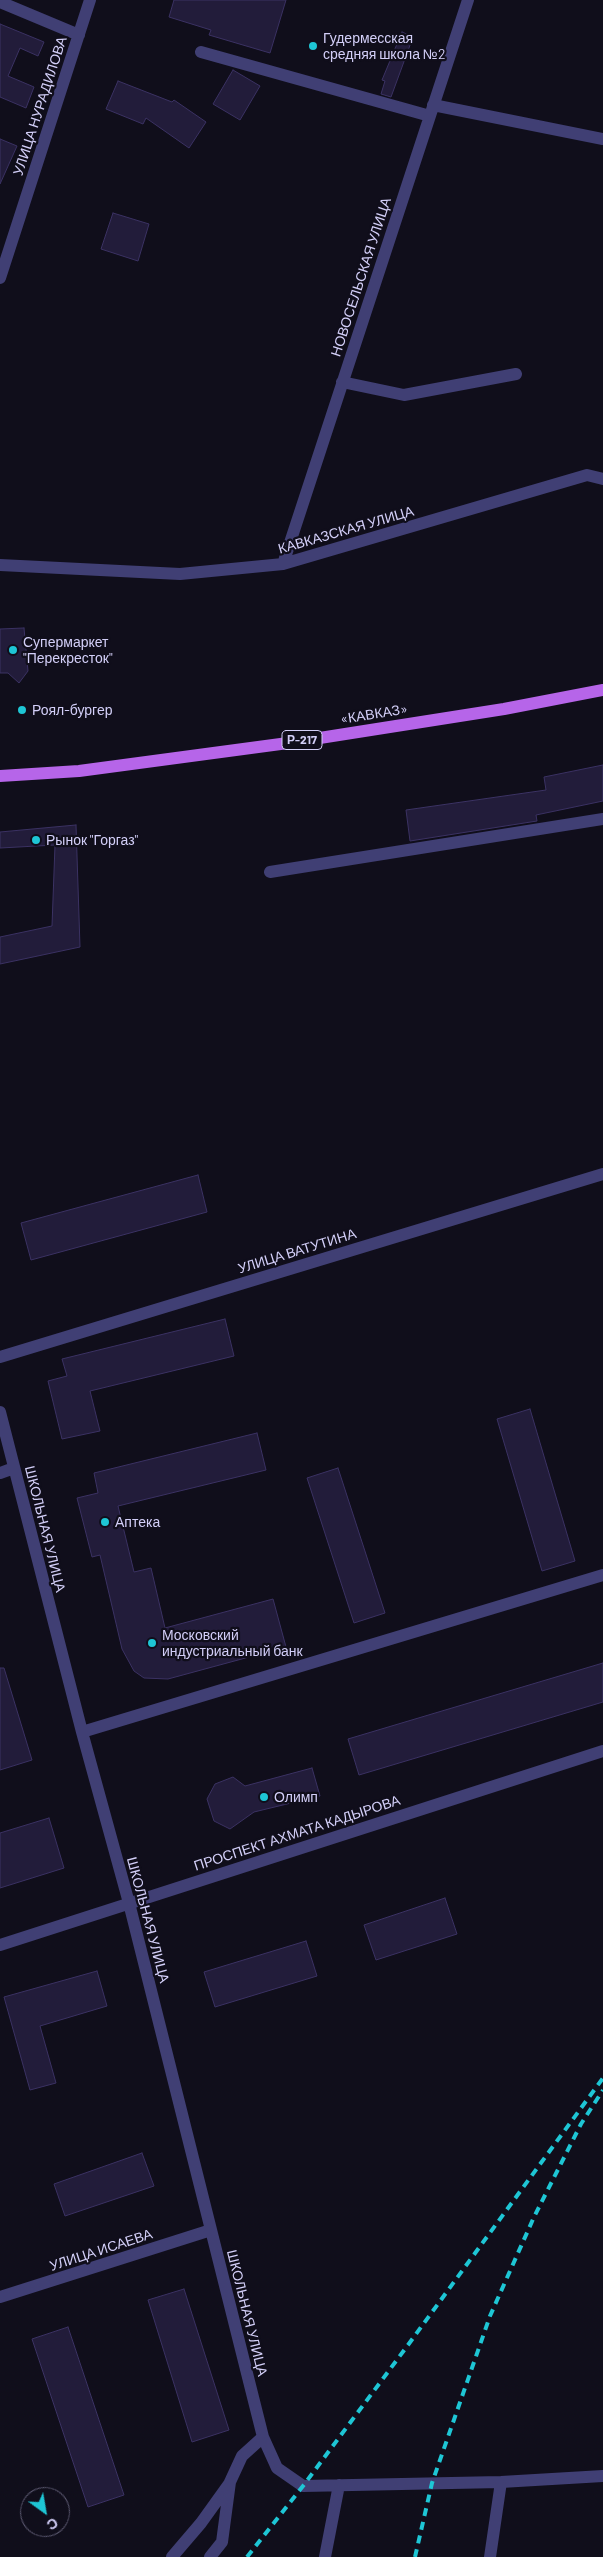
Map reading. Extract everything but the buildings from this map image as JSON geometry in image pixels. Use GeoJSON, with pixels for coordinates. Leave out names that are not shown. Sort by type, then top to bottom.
{"type":"FeatureCollection","features":[{"type":"Feature","properties":{"kind":"main road","name":"«КАВКАЗ»"},"geometry":{"type":"LineString","coordinates":[[0,776],[80,771],[288,743],[504,709],[603,690]]}},
{"type":"Feature","properties":{"kind":"street","name":"УЛИЦА НУРАДИЛОВА"},"geometry":{"type":"LineString","coordinates":[[0,278],[90,0]]}},
{"type":"Feature","properties":{"kind":"street","name":"НОВОСЕЛЬСКАЯ УЛИЦА"},"geometry":{"type":"LineString","coordinates":[[283,564],[468,0]]}},
{"type":"Feature","properties":{"kind":"street"},"geometry":{"type":"LineString","coordinates":[[0,2],[80,35]]}},
{"type":"Feature","properties":{"kind":"street"},"geometry":{"type":"LineString","coordinates":[[201,52],[431,111],[603,139]]}},
{"type":"Feature","properties":{"kind":"street"},"geometry":{"type":"LineString","coordinates":[[342,382],[404,395],[516,374]]}},
{"type":"Feature","properties":{"kind":"street","name":"КАВКАЗСКАЯ УЛИЦА"},"geometry":{"type":"LineString","coordinates":[[0,564],[180,574],[283,564],[587,476],[603,479]]}},
{"type":"Feature","properties":{"kind":"street"},"geometry":{"type":"LineString","coordinates":[[270,872],[603,818]]}},
{"type":"Feature","properties":{"kind":"street","name":"УЛИЦА ВАТУТИНА"},"geometry":{"type":"LineString","coordinates":[[0,1357],[603,1174]]}},
{"type":"Feature","properties":{"kind":"street","name":"ШКОЛЬНАЯ УЛИЦА"},"geometry":{"type":"LineString","coordinates":[[0,1412],[82,1732],[129,1903],[263,2437],[277,2468],[303,2486],[501,2482],[603,2476]]}},
{"type":"Feature","properties":{"kind":"street"},"geometry":{"type":"LineString","coordinates":[[0,1474],[14,1468]]}},
{"type":"Feature","properties":{"kind":"street"},"geometry":{"type":"LineString","coordinates":[[82,1732],[603,1575]]}},
{"type":"Feature","properties":{"kind":"street","name":"ПРОСПЕКТ АХМАТА КАДЫРОВА"},"geometry":{"type":"LineString","coordinates":[[0,1946],[603,1751]]}},
{"type":"Feature","properties":{"kind":"street","name":"УЛИЦА ИСАЕВА"},"geometry":{"type":"LineString","coordinates":[[0,2297],[211,2230]]}},
{"type":"Feature","properties":{"kind":"street"},"geometry":{"type":"LineString","coordinates":[[172,2557],[201,2523],[230,2482],[242,2456],[263,2437]]}},
{"type":"Feature","properties":{"kind":"street"},"geometry":{"type":"LineString","coordinates":[[210,2557],[222,2542],[230,2482]]}},
{"type":"Feature","properties":{"kind":"street"},"geometry":{"type":"LineString","coordinates":[[490,2557],[501,2482]]}},
{"type":"Feature","properties":{"kind":"street"},"geometry":{"type":"LineString","coordinates":[[324,2557],[339,2485]]}},
{"type":"Feature","properties":{"kind":"railway"},"geometry":{"type":"LineString","coordinates":[[247,2557],[303,2486],[408,2345],[603,2078]]}},
{"type":"Feature","properties":{"kind":"railway"},"geometry":{"type":"LineString","coordinates":[[415,2557],[432,2483],[490,2316],[534,2217],[581,2124],[603,2090]]}},
{"type":"Feature","properties":{"kind":"place","name":"Гудермесская средняя школа №2"},"geometry":{"type":"Point","coordinates":[313,46]}},
{"type":"Feature","properties":{"kind":"place","name":"Супермаркет \"Перекресток\""},"geometry":{"type":"Point","coordinates":[13,650]}},
{"type":"Feature","properties":{"kind":"place","name":"Роял-бургер"},"geometry":{"type":"Point","coordinates":[22,710]}},
{"type":"Feature","properties":{"kind":"place","name":"Рынок \"Горгаз\""},"geometry":{"type":"Point","coordinates":[36,840]}},
{"type":"Feature","properties":{"kind":"place","name":"Аптека"},"geometry":{"type":"Point","coordinates":[105,1522]}},
{"type":"Feature","properties":{"kind":"place","name":"Московский индустриальный банк"},"geometry":{"type":"Point","coordinates":[152,1643]}},
{"type":"Feature","properties":{"kind":"place","name":"Олимп"},"geometry":{"type":"Point","coordinates":[264,1797]}}]}
